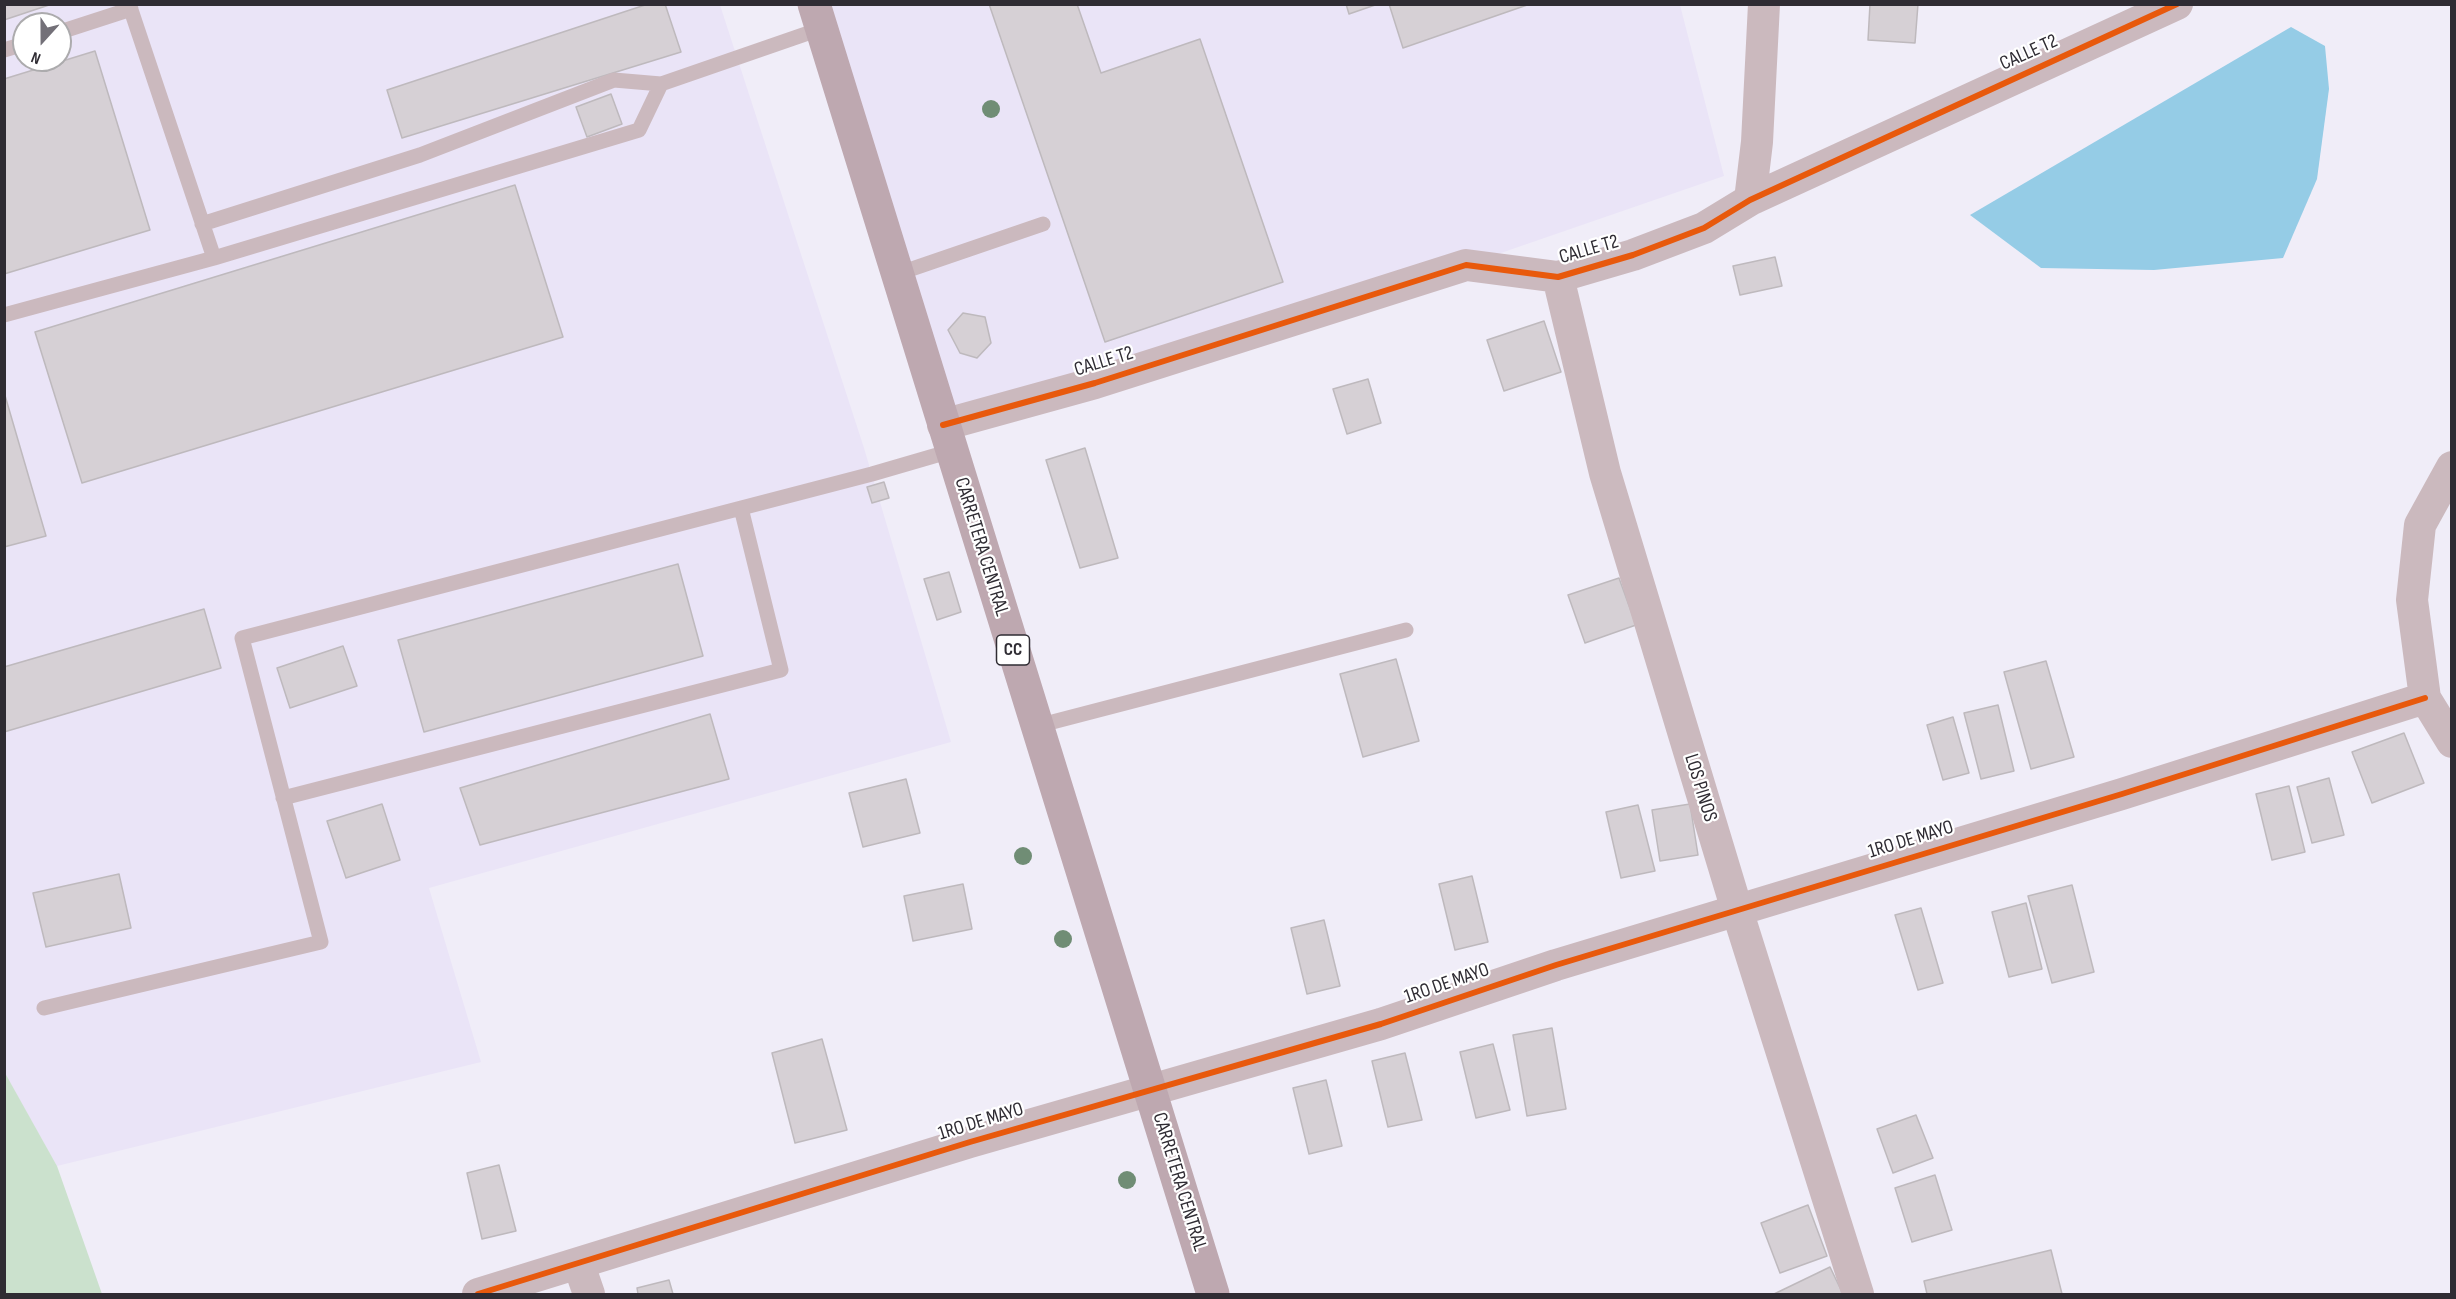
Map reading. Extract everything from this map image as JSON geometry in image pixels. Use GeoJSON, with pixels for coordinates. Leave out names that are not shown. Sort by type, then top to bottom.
{"type":"FeatureCollection","features":[{"type":"Feature","properties":{"kind":"highway","name":"CARRETERA CENTRAL"},"geometry":{"type":"LineString","coordinates":[[817,17],[1213,1294]]}},
{"type":"Feature","properties":{"kind":"street"},"geometry":{"type":"LineString","coordinates":[[1750,200],[1757,142],[1764,4]]}},
{"type":"Feature","properties":{"kind":"street","name":"CALLE T2"},"geometry":{"type":"LineString","coordinates":[[947,438],[1095,383],[1466,265],[1558,277],[1633,255],[1704,228],[1750,200],[2177,4]]}},
{"type":"Feature","properties":{"kind":"street","name":"LOS PINOS"},"geometry":{"type":"LineString","coordinates":[[1558,277],[1605,473],[1737,910],[1858,1294]]}},
{"type":"Feature","properties":{"kind":"street"},"geometry":{"type":"LineString","coordinates":[[2451,467],[2420,525],[2412,600],[2425,698],[2451,742]]}},
{"type":"Feature","properties":{"kind":"street","name":"1RO DE MAYO"},"geometry":{"type":"LineString","coordinates":[[478,1294],[579,1265],[689,1227],[1151,1088],[1381,1024],[1556,965],[2122,794],[2425,698]]}},
{"type":"Feature","properties":{"kind":"street"},"geometry":{"type":"LineString","coordinates":[[579,1265],[589,1294]]}},
{"type":"Feature","properties":{"kind":"lane"},"geometry":{"type":"LineString","coordinates":[[72,28],[130,7],[214,258]]}},
{"type":"Feature","properties":{"kind":"lane"},"geometry":{"type":"LineString","coordinates":[[202,224],[420,155],[614,80],[661,84],[817,17]]}},
{"type":"Feature","properties":{"kind":"lane"},"geometry":{"type":"LineString","coordinates":[[4,315],[214,258],[639,130],[661,84]]}},
{"type":"Feature","properties":{"kind":"lane"},"geometry":{"type":"LineString","coordinates":[[897,274],[1043,225]]}},
{"type":"Feature","properties":{"kind":"lane"},"geometry":{"type":"LineString","coordinates":[[44,1008],[321,942],[242,638],[741,508],[947,438]]}},
{"type":"Feature","properties":{"kind":"lane"},"geometry":{"type":"LineString","coordinates":[[283,798],[781,670],[741,508]]}},
{"type":"Feature","properties":{"kind":"lane"},"geometry":{"type":"LineString","coordinates":[[1037,726],[1406,630]]}},
{"type":"Feature","properties":{"kind":"shaded area"},"geometry":{"type":"Polygon","coordinates":[[[4,5],[720,5],[864,448],[951,742],[429,888],[481,1062],[57,1166],[4,1073],[4,5]]]}},
{"type":"Feature","properties":{"kind":"shaded area"},"geometry":{"type":"Polygon","coordinates":[[[811,5],[1680,5],[1724,176],[1466,265],[943,425],[811,5]]]}},
{"type":"Feature","properties":{"kind":"green space"},"geometry":{"type":"Polygon","coordinates":[[[5,1073],[57,1166],[102,1294],[5,1294],[5,1073]]]}},
{"type":"Feature","properties":{"kind":"water"},"geometry":{"type":"Polygon","coordinates":[[[2291,27],[2325,46],[2329,89],[2317,179],[2283,258],[2154,270],[2041,268],[1970,215],[2291,27]]]}},
{"type":"Feature","properties":{"kind":"building"},"geometry":{"type":"Polygon","coordinates":[[[4,4],[52,4],[28,12],[12,12],[12,17],[4,20],[4,4]]]}},
{"type":"Feature","properties":{"kind":"building"},"geometry":{"type":"Polygon","coordinates":[[[648,4],[665,4],[681,52],[402,138],[387,90],[648,4]]]}},
{"type":"Feature","properties":{"kind":"building"},"geometry":{"type":"Polygon","coordinates":[[[989,4],[1077,4],[1101,73],[1200,39],[1283,282],[1105,342],[989,4]]]}},
{"type":"Feature","properties":{"kind":"building"},"geometry":{"type":"Polygon","coordinates":[[[1346,4],[1378,4],[1349,14],[1346,4]]]}},
{"type":"Feature","properties":{"kind":"building"},"geometry":{"type":"Polygon","coordinates":[[[1389,4],[1530,4],[1403,48],[1389,4]]]}},
{"type":"Feature","properties":{"kind":"building"},"geometry":{"type":"Polygon","coordinates":[[[1870,4],[1918,4],[1915,43],[1868,40],[1870,4]]]}},
{"type":"Feature","properties":{"kind":"building"},"geometry":{"type":"Polygon","coordinates":[[[95,51],[150,230],[4,274],[4,79],[27,72],[72,72],[72,58],[95,51]]]}},
{"type":"Feature","properties":{"kind":"building"},"geometry":{"type":"Polygon","coordinates":[[[611,94],[622,124],[587,137],[576,107],[611,94]]]}},
{"type":"Feature","properties":{"kind":"building"},"geometry":{"type":"Polygon","coordinates":[[[515,185],[563,337],[82,483],[35,332],[515,185]]]}},
{"type":"Feature","properties":{"kind":"building"},"geometry":{"type":"Polygon","coordinates":[[[1775,257],[1782,286],[1740,295],[1733,266],[1775,257]]]}},
{"type":"Feature","properties":{"kind":"building"},"geometry":{"type":"Polygon","coordinates":[[[963,313],[985,317],[991,343],[977,358],[960,353],[948,330],[963,313]]]}},
{"type":"Feature","properties":{"kind":"building"},"geometry":{"type":"Polygon","coordinates":[[[1544,321],[1561,372],[1504,391],[1487,340],[1544,321]]]}},
{"type":"Feature","properties":{"kind":"building"},"geometry":{"type":"Polygon","coordinates":[[[1368,379],[1381,423],[1347,434],[1333,389],[1368,379]]]}},
{"type":"Feature","properties":{"kind":"building"},"geometry":{"type":"Polygon","coordinates":[[[4,392],[46,536],[4,547],[4,392]]]}},
{"type":"Feature","properties":{"kind":"building"},"geometry":{"type":"Polygon","coordinates":[[[1085,448],[1118,558],[1080,568],[1046,460],[1085,448]]]}},
{"type":"Feature","properties":{"kind":"building"},"geometry":{"type":"Polygon","coordinates":[[[884,482],[889,498],[872,503],[867,487],[884,482]]]}},
{"type":"Feature","properties":{"kind":"building"},"geometry":{"type":"Polygon","coordinates":[[[678,564],[703,656],[424,732],[398,640],[678,564]]]}},
{"type":"Feature","properties":{"kind":"building"},"geometry":{"type":"Polygon","coordinates":[[[949,572],[961,612],[937,620],[924,579],[949,572]]]}},
{"type":"Feature","properties":{"kind":"building"},"geometry":{"type":"Polygon","coordinates":[[[1619,578],[1636,625],[1585,643],[1568,595],[1619,578]]]}},
{"type":"Feature","properties":{"kind":"building"},"geometry":{"type":"Polygon","coordinates":[[[204,609],[221,668],[4,732],[4,667],[204,609]]]}},
{"type":"Feature","properties":{"kind":"building"},"geometry":{"type":"Polygon","coordinates":[[[343,646],[357,686],[290,708],[277,668],[343,646]]]}},
{"type":"Feature","properties":{"kind":"building"},"geometry":{"type":"Polygon","coordinates":[[[1396,659],[1419,741],[1363,757],[1340,674],[1396,659]]]}},
{"type":"Feature","properties":{"kind":"building"},"geometry":{"type":"Polygon","coordinates":[[[2046,661],[2074,757],[2031,769],[2004,672],[2046,661]]]}},
{"type":"Feature","properties":{"kind":"building"},"geometry":{"type":"Polygon","coordinates":[[[1998,705],[2014,771],[1981,779],[1964,713],[1998,705]]]}},
{"type":"Feature","properties":{"kind":"building"},"geometry":{"type":"Polygon","coordinates":[[[710,714],[729,779],[480,845],[460,788],[710,714]]]}},
{"type":"Feature","properties":{"kind":"building"},"geometry":{"type":"Polygon","coordinates":[[[1953,717],[1969,773],[1943,780],[1927,725],[1953,717]]]}},
{"type":"Feature","properties":{"kind":"building"},"geometry":{"type":"Polygon","coordinates":[[[2404,733],[2424,783],[2372,803],[2352,752],[2404,733]]]}},
{"type":"Feature","properties":{"kind":"building"},"geometry":{"type":"Polygon","coordinates":[[[2329,778],[2344,835],[2312,843],[2297,787],[2329,778]]]}},
{"type":"Feature","properties":{"kind":"building"},"geometry":{"type":"Polygon","coordinates":[[[906,779],[920,833],[863,847],[849,793],[906,779]]]}},
{"type":"Feature","properties":{"kind":"building"},"geometry":{"type":"Polygon","coordinates":[[[2289,786],[2305,852],[2272,860],[2256,794],[2289,786]]]}},
{"type":"Feature","properties":{"kind":"building"},"geometry":{"type":"Polygon","coordinates":[[[382,804],[400,860],[346,878],[327,821],[382,804]]]}},
{"type":"Feature","properties":{"kind":"building"},"geometry":{"type":"Polygon","coordinates":[[[1690,804],[1698,855],[1660,861],[1652,810],[1690,804]]]}},
{"type":"Feature","properties":{"kind":"building"},"geometry":{"type":"Polygon","coordinates":[[[1638,805],[1655,871],[1621,878],[1606,812],[1638,805]]]}},
{"type":"Feature","properties":{"kind":"building"},"geometry":{"type":"Polygon","coordinates":[[[119,874],[131,928],[46,947],[33,893],[119,874]]]}},
{"type":"Feature","properties":{"kind":"building"},"geometry":{"type":"Polygon","coordinates":[[[1472,876],[1488,942],[1455,950],[1439,884],[1472,876]]]}},
{"type":"Feature","properties":{"kind":"building"},"geometry":{"type":"Polygon","coordinates":[[[963,884],[972,929],[913,941],[904,896],[963,884]]]}},
{"type":"Feature","properties":{"kind":"building"},"geometry":{"type":"Polygon","coordinates":[[[2072,885],[2094,972],[2052,983],[2028,896],[2072,885]]]}},
{"type":"Feature","properties":{"kind":"building"},"geometry":{"type":"Polygon","coordinates":[[[2026,903],[2042,969],[2009,977],[1992,912],[2026,903]]]}},
{"type":"Feature","properties":{"kind":"building"},"geometry":{"type":"Polygon","coordinates":[[[1921,908],[1943,983],[1918,990],[1895,915],[1921,908]]]}},
{"type":"Feature","properties":{"kind":"building"},"geometry":{"type":"Polygon","coordinates":[[[1324,920],[1340,986],[1307,994],[1291,928],[1324,920]]]}},
{"type":"Feature","properties":{"kind":"building"},"geometry":{"type":"Polygon","coordinates":[[[1552,1028],[1566,1109],[1527,1116],[1513,1035],[1552,1028]]]}},
{"type":"Feature","properties":{"kind":"building"},"geometry":{"type":"Polygon","coordinates":[[[822,1039],[847,1130],[795,1143],[772,1053],[822,1039]]]}},
{"type":"Feature","properties":{"kind":"building"},"geometry":{"type":"Polygon","coordinates":[[[1493,1044],[1510,1110],[1476,1118],[1460,1052],[1493,1044]]]}},
{"type":"Feature","properties":{"kind":"building"},"geometry":{"type":"Polygon","coordinates":[[[1405,1053],[1422,1120],[1388,1127],[1372,1061],[1405,1053]]]}},
{"type":"Feature","properties":{"kind":"building"},"geometry":{"type":"Polygon","coordinates":[[[1326,1080],[1342,1146],[1309,1154],[1293,1088],[1326,1080]]]}},
{"type":"Feature","properties":{"kind":"building"},"geometry":{"type":"Polygon","coordinates":[[[1916,1115],[1933,1158],[1893,1173],[1877,1129],[1916,1115]]]}},
{"type":"Feature","properties":{"kind":"building"},"geometry":{"type":"Polygon","coordinates":[[[499,1165],[516,1231],[482,1239],[467,1173],[499,1165]]]}},
{"type":"Feature","properties":{"kind":"building"},"geometry":{"type":"Polygon","coordinates":[[[1935,1175],[1952,1230],[1912,1242],[1895,1188],[1935,1175]]]}},
{"type":"Feature","properties":{"kind":"building"},"geometry":{"type":"Polygon","coordinates":[[[1808,1205],[1827,1256],[1780,1273],[1761,1223],[1808,1205]]]}},
{"type":"Feature","properties":{"kind":"building"},"geometry":{"type":"Polygon","coordinates":[[[2051,1250],[2062,1294],[1927,1294],[1924,1281],[2051,1250]]]}},
{"type":"Feature","properties":{"kind":"building"},"geometry":{"type":"Polygon","coordinates":[[[1830,1267],[1843,1294],[1774,1294],[1830,1267]]]}},
{"type":"Feature","properties":{"kind":"building"},"geometry":{"type":"Polygon","coordinates":[[[669,1280],[673,1294],[638,1294],[637,1288],[669,1280]]]}},
{"type":"Feature","properties":{"kind":"cycle path"},"geometry":{"type":"LineString","coordinates":[[943,425],[1095,383],[1466,265],[1558,277],[1633,255],[1704,228],[1750,200],[2177,4]]}},
{"type":"Feature","properties":{"kind":"cycle path"},"geometry":{"type":"LineString","coordinates":[[478,1294],[970,1142],[1381,1024],[1556,965],[2122,794],[2425,698]]}}]}
